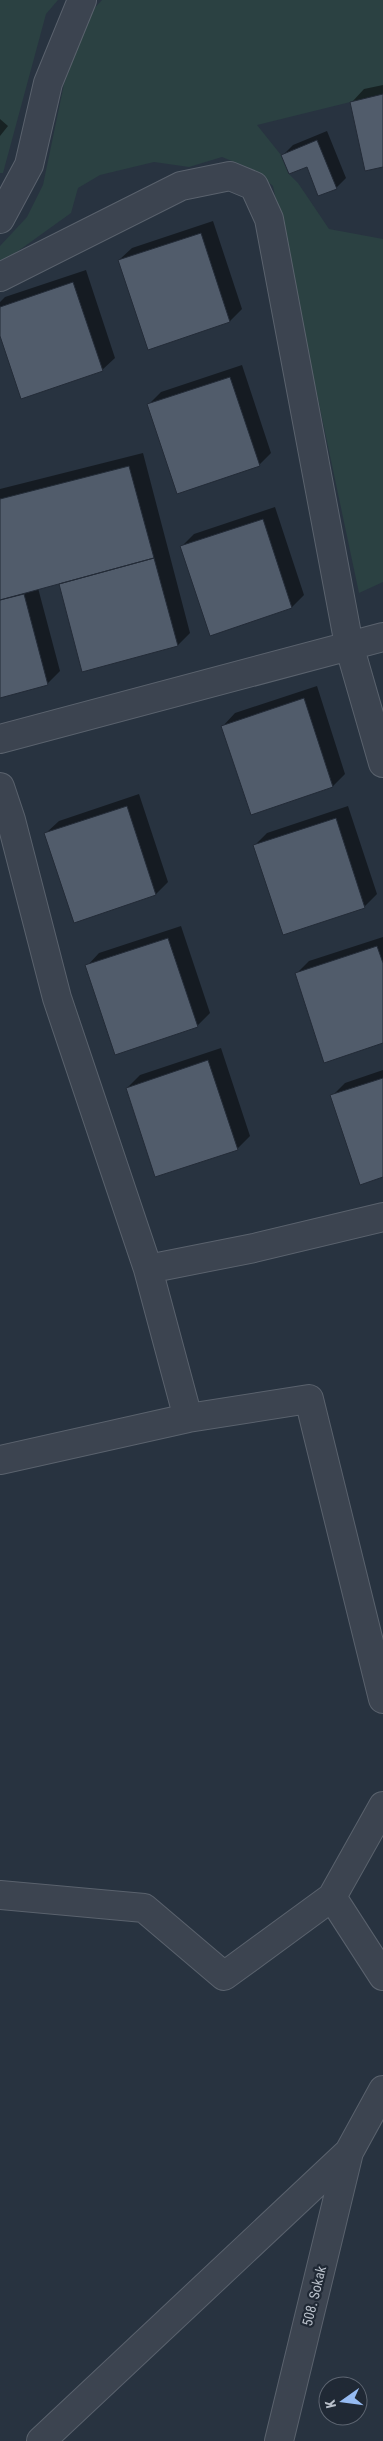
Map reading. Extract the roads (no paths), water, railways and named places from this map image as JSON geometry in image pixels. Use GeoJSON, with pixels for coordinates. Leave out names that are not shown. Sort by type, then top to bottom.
{"type":"FeatureCollection","features":[{"type":"Feature","properties":{"kind":"street"},"geometry":{"type":"LineString","coordinates":[[0,219],[29,165],[48,83],[82,0]]}},
{"type":"Feature","properties":{"kind":"street"},"geometry":{"type":"LineString","coordinates":[[0,277],[181,186],[230,176],[254,186],[268,219],[349,646],[383,763]]}},
{"type":"Feature","properties":{"kind":"street"},"geometry":{"type":"LineString","coordinates":[[0,739],[383,637]]}},
{"type":"Feature","properties":{"kind":"street"},"geometry":{"type":"LineString","coordinates":[[0,787],[11,820],[57,998],[148,1269],[188,1418]]}},
{"type":"Feature","properties":{"kind":"street"},"geometry":{"type":"LineString","coordinates":[[148,1269],[254,1248],[383,1217]]}},
{"type":"Feature","properties":{"kind":"street"},"geometry":{"type":"LineString","coordinates":[[0,1460],[188,1418],[309,1398],[383,1699]]}},
{"type":"Feature","properties":{"kind":"street"},"geometry":{"type":"LineString","coordinates":[[0,1895],[144,1908],[224,1976],[332,1897],[383,1806]]}},
{"type":"Feature","properties":{"kind":"street"},"geometry":{"type":"LineString","coordinates":[[332,1897],[383,1976]]}},
{"type":"Feature","properties":{"kind":"street"},"geometry":{"type":"LineString","coordinates":[[41,2441],[349,2152],[383,2090]]}},
{"type":"Feature","properties":{"kind":"street","name":"508. Sokak"},"geometry":{"type":"LineString","coordinates":[[279,2441],[349,2152]]}}]}
